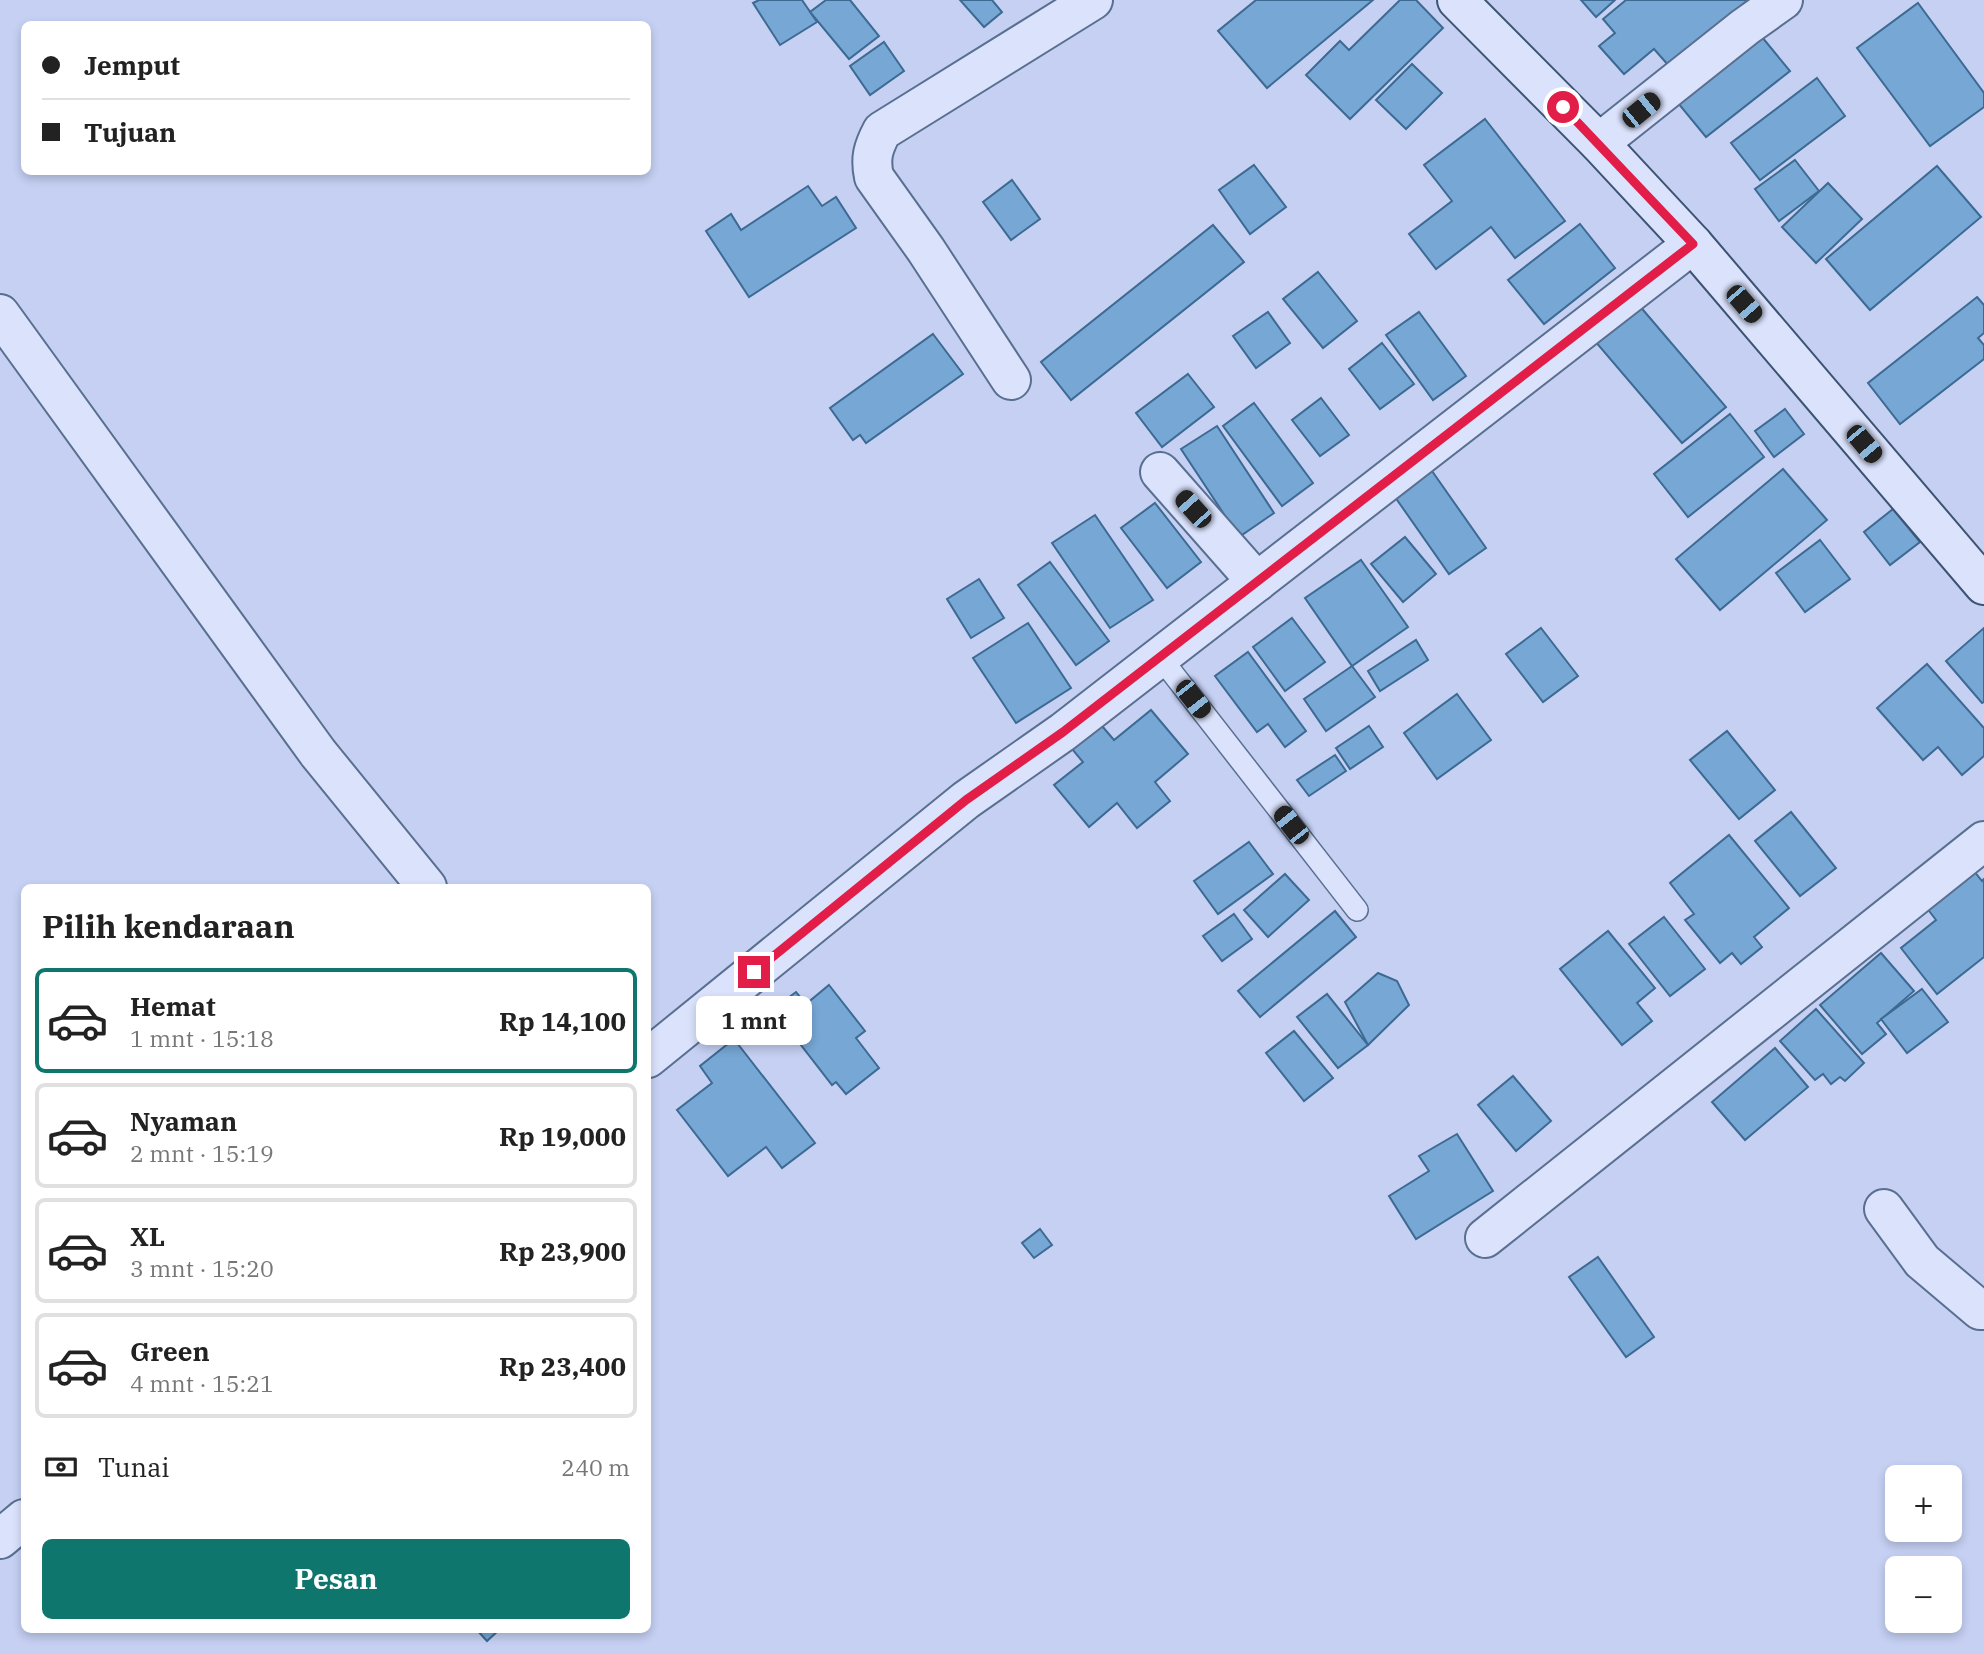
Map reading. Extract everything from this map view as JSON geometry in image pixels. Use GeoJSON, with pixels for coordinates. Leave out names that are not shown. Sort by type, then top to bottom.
{"type":"FeatureCollection","features":[{"type":"Feature","properties":{"kind":"street"},"geometry":{"type":"LineString","coordinates":[[1011,380],[926,250],[874,177],[872,150],[882,131],[1093,0]]}},
{"type":"Feature","properties":{"kind":"street"},"geometry":{"type":"LineString","coordinates":[[1457,0],[1599,143],[1693,244],[1984,585]]}},
{"type":"Feature","properties":{"kind":"street"},"geometry":{"type":"LineString","coordinates":[[1599,143],[1783,0]]}},
{"type":"Feature","properties":{"kind":"street"},"geometry":{"type":"LineString","coordinates":[[651,1056],[966,800],[1063,732],[1693,244]]}},
{"type":"Feature","properties":{"kind":"street"},"geometry":{"type":"LineString","coordinates":[[0,314],[318,753],[425,884]]}},
{"type":"Feature","properties":{"kind":"street"},"geometry":{"type":"LineString","coordinates":[[1160,472],[1257,582]]}},
{"type":"Feature","properties":{"kind":"street"},"geometry":{"type":"LineString","coordinates":[[1485,1238],[1984,841]]}},
{"type":"Feature","properties":{"kind":"street"},"geometry":{"type":"LineString","coordinates":[[1884,1209],[1922,1261],[1980,1310],[1984,1310]]}},
{"type":"Feature","properties":{"kind":"street"},"geometry":{"type":"LineString","coordinates":[[0,1539],[21,1522]]}},
{"type":"Feature","properties":{"kind":"lane"},"geometry":{"type":"LineString","coordinates":[[1160,657],[1357,910]]}},
{"type":"Feature","properties":{"kind":"building"},"geometry":{"type":"Polygon","coordinates":[[[759,0],[802,0],[817,22],[780,45],[753,3],[759,0]]]}},
{"type":"Feature","properties":{"kind":"building"},"geometry":{"type":"Polygon","coordinates":[[[826,0],[850,0],[879,36],[849,59],[810,12],[826,0]]]}},
{"type":"Feature","properties":{"kind":"building"},"geometry":{"type":"Polygon","coordinates":[[[960,0],[992,0],[1002,12],[984,27],[960,0]]]}},
{"type":"Feature","properties":{"kind":"building"},"geometry":{"type":"Polygon","coordinates":[[[1256,0],[1373,0],[1267,88],[1218,31],[1256,0]]]}},
{"type":"Feature","properties":{"kind":"building"},"geometry":{"type":"Polygon","coordinates":[[[1400,0],[1416,0],[1443,28],[1350,119],[1306,75],[1340,41],[1349,50],[1400,0]]]}},
{"type":"Feature","properties":{"kind":"building"},"geometry":{"type":"Polygon","coordinates":[[[1581,0],[1615,0],[1596,17],[1581,0]]]}},
{"type":"Feature","properties":{"kind":"building"},"geometry":{"type":"Polygon","coordinates":[[[1626,0],[1748,0],[1669,66],[1654,49],[1624,74],[1599,46],[1615,33],[1603,19],[1626,0]]]}},
{"type":"Feature","properties":{"kind":"building"},"geometry":{"type":"Polygon","coordinates":[[[1918,3],[1984,93],[1984,107],[1930,146],[1857,48],[1918,3]]]}},
{"type":"Feature","properties":{"kind":"building"},"geometry":{"type":"Polygon","coordinates":[[[1757,31],[1790,71],[1706,137],[1673,97],[1757,31]]]}},
{"type":"Feature","properties":{"kind":"building"},"geometry":{"type":"Polygon","coordinates":[[[884,42],[904,71],[870,95],[850,66],[884,42]]]}},
{"type":"Feature","properties":{"kind":"building"},"geometry":{"type":"Polygon","coordinates":[[[1412,64],[1442,93],[1406,129],[1376,100],[1412,64]]]}},
{"type":"Feature","properties":{"kind":"building"},"geometry":{"type":"Polygon","coordinates":[[[1817,78],[1845,116],[1760,180],[1731,143],[1817,78]]]}},
{"type":"Feature","properties":{"kind":"building"},"geometry":{"type":"Polygon","coordinates":[[[1485,119],[1565,221],[1515,258],[1491,227],[1436,269],[1409,234],[1452,201],[1424,165],[1485,119]]]}},
{"type":"Feature","properties":{"kind":"building"},"geometry":{"type":"Polygon","coordinates":[[[1795,160],[1819,191],[1779,221],[1755,189],[1795,160]]]}},
{"type":"Feature","properties":{"kind":"building"},"geometry":{"type":"Polygon","coordinates":[[[1254,165],[1286,207],[1250,234],[1219,190],[1254,165]]]}},
{"type":"Feature","properties":{"kind":"building"},"geometry":{"type":"Polygon","coordinates":[[[1937,166],[1981,217],[1870,310],[1826,259],[1937,166]]]}},
{"type":"Feature","properties":{"kind":"building"},"geometry":{"type":"Polygon","coordinates":[[[1012,180],[1040,219],[1011,240],[983,202],[1012,180]]]}},
{"type":"Feature","properties":{"kind":"building"},"geometry":{"type":"Polygon","coordinates":[[[1828,183],[1862,219],[1816,263],[1782,227],[1828,183]]]}},
{"type":"Feature","properties":{"kind":"building"},"geometry":{"type":"Polygon","coordinates":[[[808,186],[822,206],[836,197],[856,228],[749,297],[706,231],[731,214],[741,230],[808,186]]]}},
{"type":"Feature","properties":{"kind":"building"},"geometry":{"type":"Polygon","coordinates":[[[1580,224],[1615,268],[1544,324],[1508,280],[1580,224]]]}},
{"type":"Feature","properties":{"kind":"building"},"geometry":{"type":"Polygon","coordinates":[[[1213,225],[1244,262],[1071,400],[1041,362],[1213,225]]]}},
{"type":"Feature","properties":{"kind":"building"},"geometry":{"type":"Polygon","coordinates":[[[1318,272],[1357,321],[1323,348],[1283,299],[1318,272]]]}},
{"type":"Feature","properties":{"kind":"building"},"geometry":{"type":"Polygon","coordinates":[[[1977,297],[1984,305],[1984,333],[1978,338],[1984,345],[1984,359],[1900,424],[1868,383],[1977,297]]]}},
{"type":"Feature","properties":{"kind":"building"},"geometry":{"type":"Polygon","coordinates":[[[1638,304],[1726,407],[1682,443],[1594,340],[1638,304]]]}},
{"type":"Feature","properties":{"kind":"building"},"geometry":{"type":"Polygon","coordinates":[[[1268,312],[1290,343],[1256,368],[1233,336],[1268,312]]]}},
{"type":"Feature","properties":{"kind":"building"},"geometry":{"type":"Polygon","coordinates":[[[1419,312],[1466,376],[1433,400],[1386,335],[1419,312]]]}},
{"type":"Feature","properties":{"kind":"building"},"geometry":{"type":"Polygon","coordinates":[[[933,334],[963,374],[866,443],[860,435],[853,440],[830,408],[933,334]]]}},
{"type":"Feature","properties":{"kind":"building"},"geometry":{"type":"Polygon","coordinates":[[[1382,343],[1414,384],[1380,409],[1349,369],[1382,343]]]}},
{"type":"Feature","properties":{"kind":"building"},"geometry":{"type":"Polygon","coordinates":[[[1188,374],[1214,407],[1162,447],[1136,413],[1188,374]]]}},
{"type":"Feature","properties":{"kind":"building"},"geometry":{"type":"Polygon","coordinates":[[[1321,398],[1349,435],[1320,456],[1292,420],[1321,398]]]}},
{"type":"Feature","properties":{"kind":"building"},"geometry":{"type":"Polygon","coordinates":[[[1254,403],[1313,483],[1282,506],[1223,426],[1254,403]]]}},
{"type":"Feature","properties":{"kind":"building"},"geometry":{"type":"Polygon","coordinates":[[[1785,409],[1804,434],[1774,457],[1755,431],[1785,409]]]}},
{"type":"Feature","properties":{"kind":"building"},"geometry":{"type":"Polygon","coordinates":[[[1730,414],[1764,457],[1688,517],[1654,474],[1730,414]]]}},
{"type":"Feature","properties":{"kind":"building"},"geometry":{"type":"Polygon","coordinates":[[[1217,426],[1274,513],[1239,537],[1181,449],[1217,426]]]}},
{"type":"Feature","properties":{"kind":"building"},"geometry":{"type":"Polygon","coordinates":[[[1783,469],[1827,520],[1720,610],[1676,559],[1783,469]]]}},
{"type":"Feature","properties":{"kind":"building"},"geometry":{"type":"Polygon","coordinates":[[[1432,471],[1486,548],[1449,574],[1395,497],[1432,471]]]}},
{"type":"Feature","properties":{"kind":"building"},"geometry":{"type":"Polygon","coordinates":[[[1155,503],[1201,562],[1167,588],[1121,528],[1155,503]]]}},
{"type":"Feature","properties":{"kind":"building"},"geometry":{"type":"Polygon","coordinates":[[[1893,509],[1920,542],[1890,565],[1864,532],[1893,509]]]}},
{"type":"Feature","properties":{"kind":"building"},"geometry":{"type":"Polygon","coordinates":[[[1095,515],[1153,600],[1110,628],[1052,543],[1095,515]]]}},
{"type":"Feature","properties":{"kind":"building"},"geometry":{"type":"Polygon","coordinates":[[[1405,537],[1436,574],[1403,602],[1371,564],[1405,537]]]}},
{"type":"Feature","properties":{"kind":"building"},"geometry":{"type":"Polygon","coordinates":[[[1820,540],[1850,579],[1805,612],[1776,573],[1820,540]]]}},
{"type":"Feature","properties":{"kind":"building"},"geometry":{"type":"Polygon","coordinates":[[[1361,560],[1408,627],[1352,666],[1305,598],[1361,560]]]}},
{"type":"Feature","properties":{"kind":"building"},"geometry":{"type":"Polygon","coordinates":[[[1050,562],[1109,641],[1076,665],[1018,585],[1050,562]]]}},
{"type":"Feature","properties":{"kind":"building"},"geometry":{"type":"Polygon","coordinates":[[[979,579],[1004,618],[971,638],[947,599],[979,579]]]}},
{"type":"Feature","properties":{"kind":"building"},"geometry":{"type":"Polygon","coordinates":[[[1292,618],[1325,662],[1285,691],[1253,647],[1292,618]]]}},
{"type":"Feature","properties":{"kind":"building"},"geometry":{"type":"Polygon","coordinates":[[[1028,623],[1071,688],[1016,723],[973,658],[1028,623]]]}},
{"type":"Feature","properties":{"kind":"building"},"geometry":{"type":"Polygon","coordinates":[[[1541,628],[1578,676],[1543,702],[1506,654],[1541,628]]]}},
{"type":"Feature","properties":{"kind":"building"},"geometry":{"type":"Polygon","coordinates":[[[1984,628],[1984,702],[1982,703],[1946,661],[1984,628]]]}},
{"type":"Feature","properties":{"kind":"building"},"geometry":{"type":"Polygon","coordinates":[[[1416,640],[1428,660],[1380,691],[1368,671],[1416,640]]]}},
{"type":"Feature","properties":{"kind":"building"},"geometry":{"type":"Polygon","coordinates":[[[1248,652],[1306,731],[1285,747],[1268,724],[1257,732],[1215,676],[1248,652]]]}},
{"type":"Feature","properties":{"kind":"building"},"geometry":{"type":"Polygon","coordinates":[[[1927,664],[1984,728],[1984,756],[1962,775],[1938,747],[1923,760],[1877,708],[1927,664]]]}},
{"type":"Feature","properties":{"kind":"building"},"geometry":{"type":"Polygon","coordinates":[[[1352,666],[1375,697],[1326,731],[1304,699],[1352,666]]]}},
{"type":"Feature","properties":{"kind":"building"},"geometry":{"type":"Polygon","coordinates":[[[1457,694],[1491,740],[1437,779],[1404,733],[1457,694]]]}},
{"type":"Feature","properties":{"kind":"building"},"geometry":{"type":"Polygon","coordinates":[[[1151,710],[1188,754],[1155,782],[1170,801],[1137,828],[1117,803],[1089,827],[1054,785],[1083,762],[1067,743],[1096,719],[1114,740],[1151,710]]]}},
{"type":"Feature","properties":{"kind":"building"},"geometry":{"type":"Polygon","coordinates":[[[1369,726],[1383,747],[1350,769],[1336,748],[1369,726]]]}},
{"type":"Feature","properties":{"kind":"building"},"geometry":{"type":"Polygon","coordinates":[[[1727,731],[1775,790],[1739,819],[1690,760],[1727,731]]]}},
{"type":"Feature","properties":{"kind":"building"},"geometry":{"type":"Polygon","coordinates":[[[1335,755],[1346,771],[1309,796],[1297,780],[1335,755]]]}},
{"type":"Feature","properties":{"kind":"building"},"geometry":{"type":"Polygon","coordinates":[[[1791,812],[1836,868],[1800,896],[1755,841],[1791,812]]]}},
{"type":"Feature","properties":{"kind":"building"},"geometry":{"type":"Polygon","coordinates":[[[1729,835],[1789,908],[1754,937],[1762,947],[1741,964],[1732,953],[1720,963],[1685,920],[1694,914],[1670,883],[1729,835]]]}},
{"type":"Feature","properties":{"kind":"building"},"geometry":{"type":"Polygon","coordinates":[[[1249,842],[1273,874],[1218,914],[1194,881],[1249,842]]]}},
{"type":"Feature","properties":{"kind":"building"},"geometry":{"type":"Polygon","coordinates":[[[1970,866],[1982,881],[1984,879],[1984,957],[1937,994],[1901,948],[1936,920],[1923,903],[1970,866]]]}},
{"type":"Feature","properties":{"kind":"building"},"geometry":{"type":"Polygon","coordinates":[[[1285,874],[1309,900],[1268,937],[1244,910],[1285,874]]]}},
{"type":"Feature","properties":{"kind":"building"},"geometry":{"type":"Polygon","coordinates":[[[1335,911],[1356,937],[1260,1017],[1238,991],[1335,911]]]}},
{"type":"Feature","properties":{"kind":"building"},"geometry":{"type":"Polygon","coordinates":[[[1234,914],[1252,939],[1222,961],[1203,936],[1234,914]]]}},
{"type":"Feature","properties":{"kind":"building"},"geometry":{"type":"Polygon","coordinates":[[[1664,917],[1705,969],[1670,996],[1629,944],[1664,917]]]}},
{"type":"Feature","properties":{"kind":"building"},"geometry":{"type":"Polygon","coordinates":[[[1608,931],[1655,988],[1637,1003],[1652,1021],[1622,1045],[1560,969],[1608,931]]]}},
{"type":"Feature","properties":{"kind":"building"},"geometry":{"type":"Polygon","coordinates":[[[1881,953],[1914,991],[1877,1023],[1886,1034],[1862,1054],[1820,1005],[1881,953]]]}},
{"type":"Feature","properties":{"kind":"building"},"geometry":{"type":"Polygon","coordinates":[[[1378,973],[1397,981],[1409,1005],[1368,1045],[1345,1002],[1378,973]]]}},
{"type":"Feature","properties":{"kind":"building"},"geometry":{"type":"Polygon","coordinates":[[[829,985],[865,1031],[856,1038],[879,1068],[846,1094],[836,1082],[832,1085],[773,1009],[796,992],[806,1004],[829,985]]]}},
{"type":"Feature","properties":{"kind":"building"},"geometry":{"type":"Polygon","coordinates":[[[1922,989],[1948,1022],[1907,1053],[1881,1019],[1922,989]]]}},
{"type":"Feature","properties":{"kind":"building"},"geometry":{"type":"Polygon","coordinates":[[[1327,994],[1368,1045],[1338,1068],[1297,1017],[1327,994]]]}},
{"type":"Feature","properties":{"kind":"building"},"geometry":{"type":"Polygon","coordinates":[[[1816,1009],[1864,1063],[1845,1081],[1840,1077],[1831,1084],[1823,1074],[1815,1080],[1780,1041],[1816,1009]]]}},
{"type":"Feature","properties":{"kind":"building"},"geometry":{"type":"Polygon","coordinates":[[[1294,1031],[1333,1078],[1304,1101],[1266,1053],[1294,1031]]]}},
{"type":"Feature","properties":{"kind":"building"},"geometry":{"type":"Polygon","coordinates":[[[734,1039],[815,1143],[782,1168],[766,1147],[728,1176],[677,1110],[712,1083],[700,1066],[734,1039]]]}},
{"type":"Feature","properties":{"kind":"building"},"geometry":{"type":"Polygon","coordinates":[[[1775,1048],[1808,1087],[1745,1140],[1712,1102],[1775,1048]]]}},
{"type":"Feature","properties":{"kind":"building"},"geometry":{"type":"Polygon","coordinates":[[[1513,1076],[1551,1121],[1516,1151],[1478,1105],[1513,1076]]]}},
{"type":"Feature","properties":{"kind":"building"},"geometry":{"type":"Polygon","coordinates":[[[1457,1134],[1493,1191],[1416,1239],[1389,1196],[1429,1171],[1419,1156],[1457,1134]]]}},
{"type":"Feature","properties":{"kind":"building"},"geometry":{"type":"Polygon","coordinates":[[[1040,1229],[1052,1245],[1034,1258],[1022,1243],[1040,1229]]]}},
{"type":"Feature","properties":{"kind":"building"},"geometry":{"type":"Polygon","coordinates":[[[1598,1257],[1654,1337],[1626,1357],[1569,1277],[1598,1257]]]}},
{"type":"Feature","properties":{"kind":"building"},"geometry":{"type":"Polygon","coordinates":[[[480,1633],[496,1633],[487,1641],[480,1633]]]}},
{"type":"Feature","properties":{"kind":"route"},"geometry":{"type":"LineString","coordinates":[[754,972],[966,800],[1063,732],[1693,244],[1563,107]]}}]}
